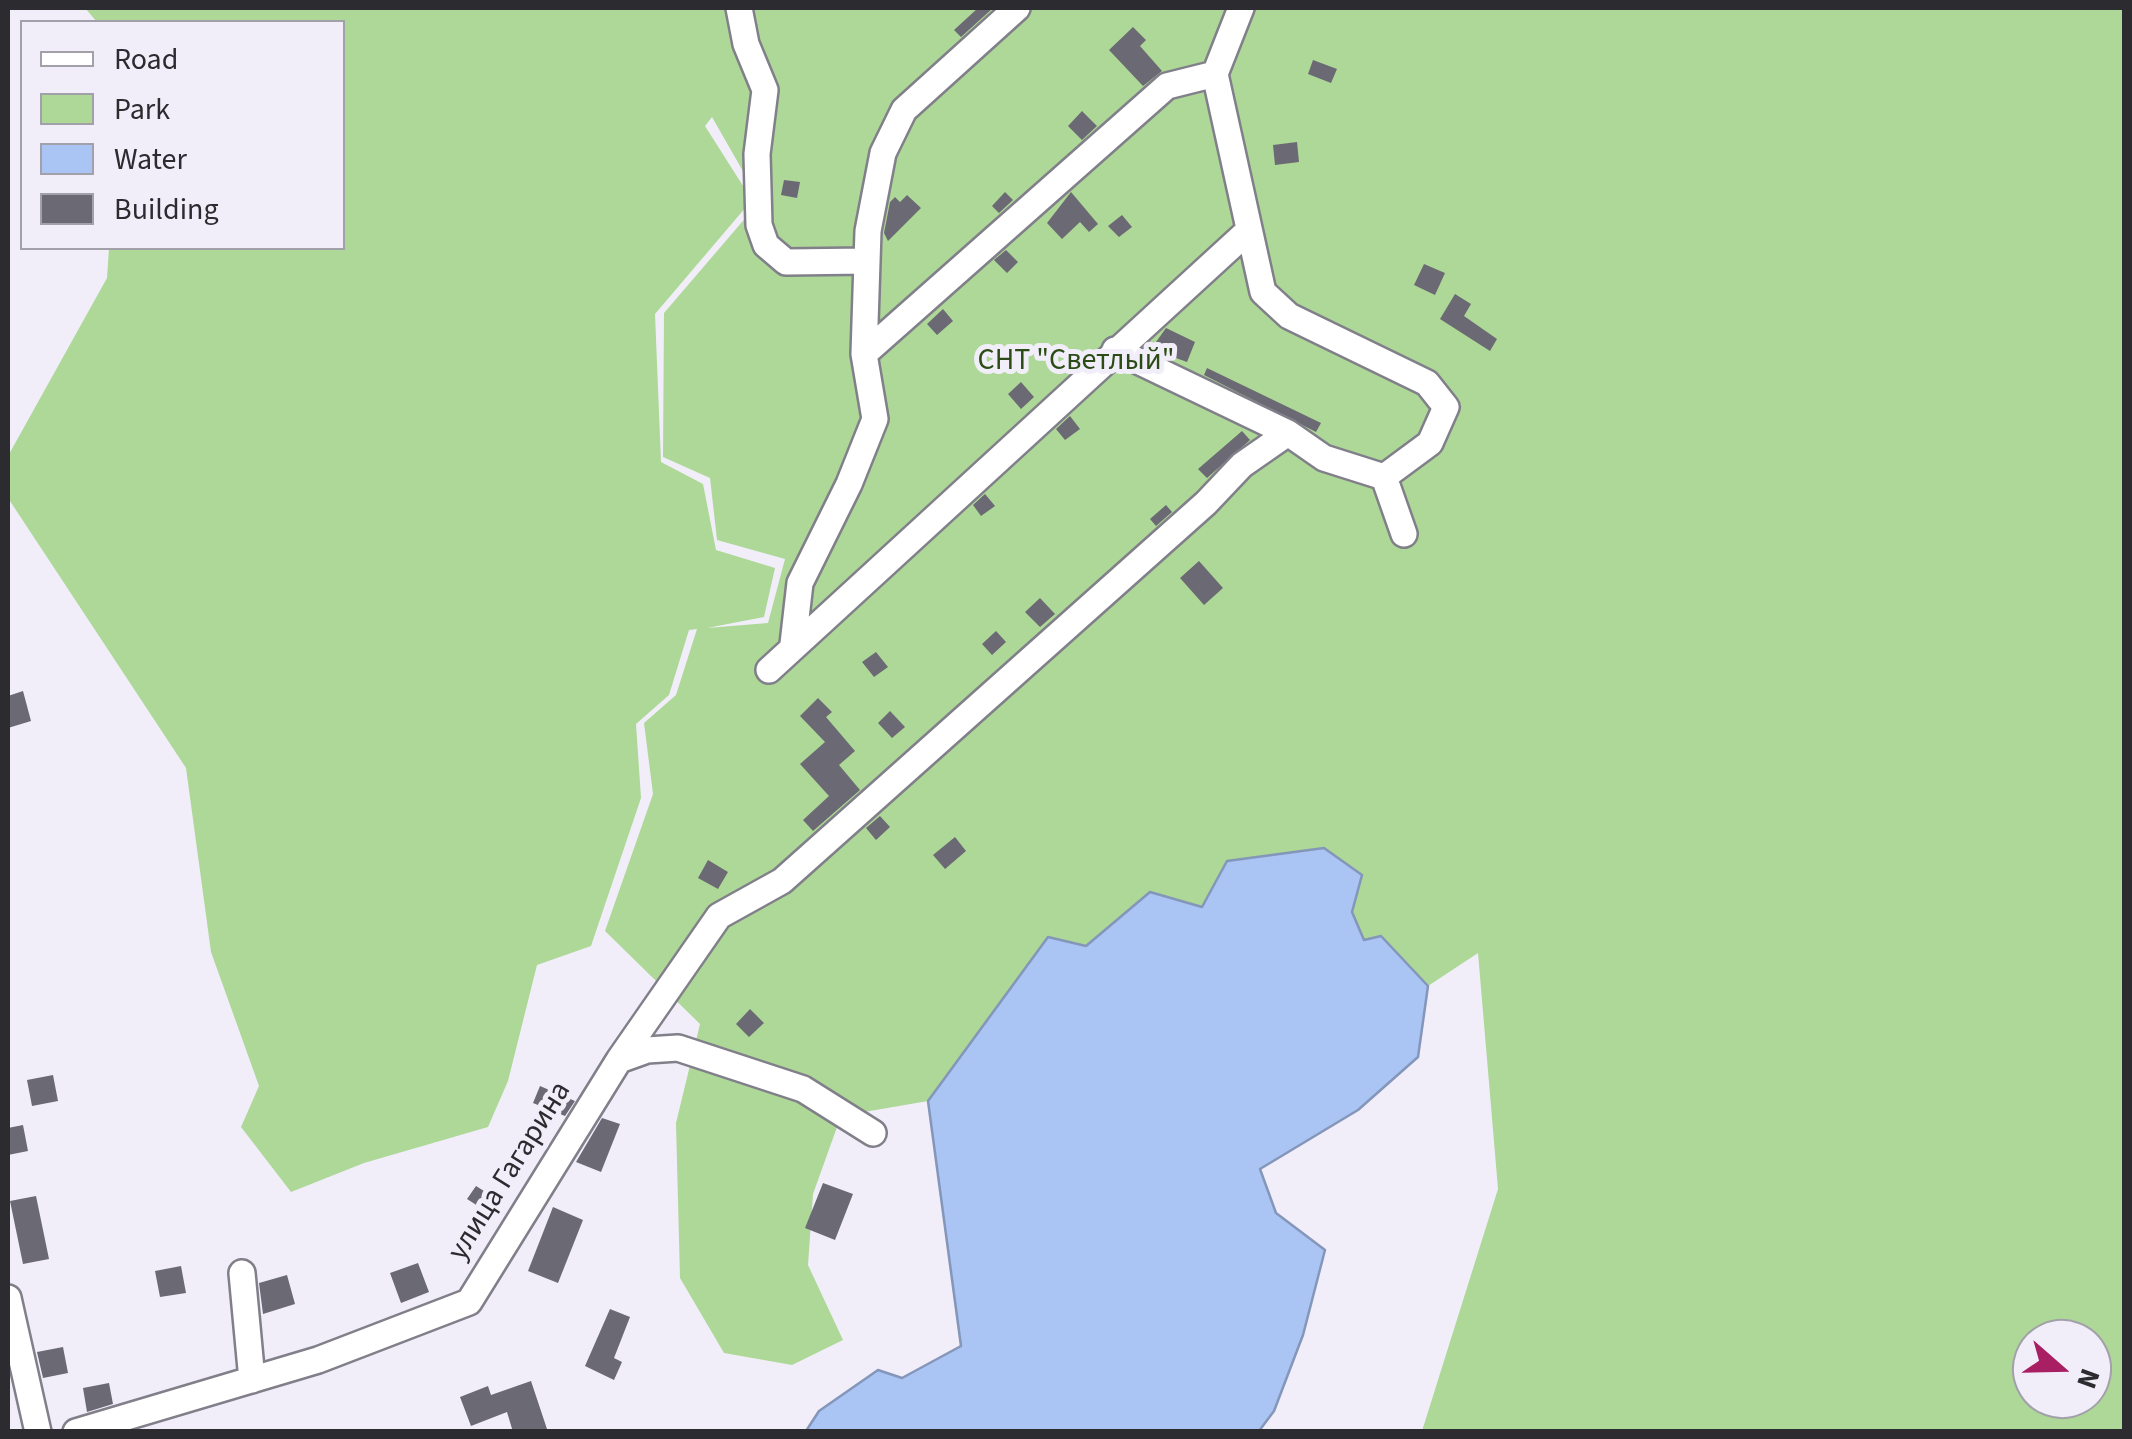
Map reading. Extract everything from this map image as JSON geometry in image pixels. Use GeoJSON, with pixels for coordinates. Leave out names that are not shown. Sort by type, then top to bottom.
{"type":"FeatureCollection","features":[{"type":"Feature","properties":{"kind":"street"},"geometry":{"type":"LineString","coordinates":[[739,8],[746,44],[765,90],[757,154],[759,224],[766,246],[786,262],[867,260]]}},
{"type":"Feature","properties":{"kind":"street"},"geometry":{"type":"LineString","coordinates":[[793,644],[800,583],[850,484],[875,419],[864,354],[867,260],[882,153],[904,110],[1017,8]]}},
{"type":"Feature","properties":{"kind":"street"},"geometry":{"type":"LineString","coordinates":[[1241,8],[1215,74],[1263,292],[1290,316],[1427,383],[1446,407],[1430,444],[1384,477]]}},
{"type":"Feature","properties":{"kind":"street"},"geometry":{"type":"LineString","coordinates":[[864,354],[1167,86],[1215,74]]}},
{"type":"Feature","properties":{"kind":"street"},"geometry":{"type":"LineString","coordinates":[[769,670],[1247,232]]}},
{"type":"Feature","properties":{"kind":"street"},"geometry":{"type":"LineString","coordinates":[[1115,350],[1288,433],[1324,458],[1384,477]]}},
{"type":"Feature","properties":{"kind":"street","name":"улица Гагарина"},"geometry":{"type":"LineString","coordinates":[[76,1432],[318,1360],[469,1302],[619,1060],[719,916],[782,882],[1206,503],[1242,465],[1288,433]]}},
{"type":"Feature","properties":{"kind":"street"},"geometry":{"type":"LineString","coordinates":[[1384,477],[1404,534]]}},
{"type":"Feature","properties":{"kind":"street"},"geometry":{"type":"LineString","coordinates":[[619,1060],[647,1050],[678,1048],[803,1089],[872,1133]]}},
{"type":"Feature","properties":{"kind":"street"},"geometry":{"type":"LineString","coordinates":[[242,1274],[252,1380]]}},
{"type":"Feature","properties":{"kind":"street"},"geometry":{"type":"LineString","coordinates":[[8,1298],[38,1432]]}},
{"type":"Feature","properties":{"kind":"green space","name":"СНТ \"Светлый\""},"geometry":{"type":"Polygon","coordinates":[[[85,8],[2124,8],[2124,1431],[1422,1431],[1498,1189],[1478,953],[1428,986],[1381,936],[1364,941],[1352,912],[1202,907],[1150,892],[1086,946],[1048,937],[928,1101],[841,1116],[813,1194],[808,1265],[843,1340],[792,1365],[724,1353],[680,1278],[676,1123],[700,1024],[605,931],[653,794],[644,723],[676,695],[697,629],[689,630],[669,695],[636,724],[641,798],[591,946],[537,965],[508,1081],[488,1127],[364,1163],[291,1192],[241,1127],[259,1086],[211,952],[186,768],[8,498],[8,456],[107,278],[109,250],[345,250],[345,20],[95,20],[85,8]],[[712,117],[705,126],[752,200],[655,314],[661,462],[703,484],[716,550],[775,568],[764,617],[707,628],[768,623],[785,559],[717,540],[710,478],[663,457],[664,313],[760,201],[712,117]]]}},
{"type":"Feature","properties":{"kind":"water"},"geometry":{"type":"Polygon","coordinates":[[[1324,848],[1362,875],[1352,912],[1364,940],[1381,936],[1428,986],[1418,1057],[1358,1110],[1260,1169],[1276,1213],[1325,1250],[1303,1335],[1274,1411],[1259,1431],[806,1431],[819,1411],[878,1370],[902,1378],[961,1346],[928,1101],[1048,937],[1086,946],[1150,892],[1202,907],[1227,861],[1324,848]]]}},
{"type":"Feature","properties":{"kind":"building"},"geometry":{"type":"Polygon","coordinates":[[[978,8],[993,8],[961,37],[954,30],[978,8]]]}},
{"type":"Feature","properties":{"kind":"building"},"geometry":{"type":"Polygon","coordinates":[[[1133,27],[1146,40],[1140,46],[1162,71],[1143,86],[1109,50],[1133,27]]]}},
{"type":"Feature","properties":{"kind":"building"},"geometry":{"type":"Polygon","coordinates":[[[1313,60],[1337,69],[1331,83],[1308,74],[1313,60]]]}},
{"type":"Feature","properties":{"kind":"building"},"geometry":{"type":"Polygon","coordinates":[[[1082,111],[1097,126],[1082,140],[1068,126],[1082,111]]]}},
{"type":"Feature","properties":{"kind":"building"},"geometry":{"type":"Polygon","coordinates":[[[1297,142],[1299,162],[1275,165],[1273,145],[1297,142]]]}},
{"type":"Feature","properties":{"kind":"building"},"geometry":{"type":"Polygon","coordinates":[[[784,180],[800,182],[797,198],[781,195],[784,180]]]}},
{"type":"Feature","properties":{"kind":"building"},"geometry":{"type":"Polygon","coordinates":[[[1005,192],[1013,200],[999,213],[992,206],[1005,192]]]}},
{"type":"Feature","properties":{"kind":"building"},"geometry":{"type":"Polygon","coordinates":[[[1071,192],[1098,224],[1089,232],[1080,222],[1062,239],[1047,223],[1071,192]]]}},
{"type":"Feature","properties":{"kind":"building"},"geometry":{"type":"Polygon","coordinates":[[[907,195],[921,208],[888,241],[884,233],[890,202],[895,197],[900,202],[907,195]]]}},
{"type":"Feature","properties":{"kind":"building"},"geometry":{"type":"Polygon","coordinates":[[[1122,215],[1132,227],[1119,237],[1108,226],[1122,215]]]}},
{"type":"Feature","properties":{"kind":"building"},"geometry":{"type":"Polygon","coordinates":[[[1006,250],[1018,262],[1007,273],[994,260],[1006,250]]]}},
{"type":"Feature","properties":{"kind":"building"},"geometry":{"type":"Polygon","coordinates":[[[1424,264],[1445,273],[1435,295],[1414,285],[1424,264]]]}},
{"type":"Feature","properties":{"kind":"building"},"geometry":{"type":"Polygon","coordinates":[[[1455,294],[1471,304],[1464,316],[1497,339],[1490,351],[1440,319],[1455,294]]]}},
{"type":"Feature","properties":{"kind":"building"},"geometry":{"type":"Polygon","coordinates":[[[943,309],[953,321],[937,335],[927,324],[943,309]]]}},
{"type":"Feature","properties":{"kind":"building"},"geometry":{"type":"Polygon","coordinates":[[[1166,328],[1195,342],[1187,362],[1151,349],[1166,328]]]}},
{"type":"Feature","properties":{"kind":"building"},"geometry":{"type":"Polygon","coordinates":[[[1207,368],[1321,423],[1316,432],[1204,375],[1207,368]]]}},
{"type":"Feature","properties":{"kind":"building"},"geometry":{"type":"Polygon","coordinates":[[[1021,382],[1034,397],[1021,409],[1008,394],[1021,382]]]}},
{"type":"Feature","properties":{"kind":"building"},"geometry":{"type":"Polygon","coordinates":[[[1070,416],[1080,429],[1065,440],[1056,429],[1070,416]]]}},
{"type":"Feature","properties":{"kind":"building"},"geometry":{"type":"Polygon","coordinates":[[[1242,431],[1250,440],[1207,478],[1198,469],[1242,431]]]}},
{"type":"Feature","properties":{"kind":"building"},"geometry":{"type":"Polygon","coordinates":[[[985,494],[995,506],[981,516],[973,505],[985,494]]]}},
{"type":"Feature","properties":{"kind":"building"},"geometry":{"type":"Polygon","coordinates":[[[1166,505],[1172,512],[1156,526],[1150,519],[1166,505]]]}},
{"type":"Feature","properties":{"kind":"building"},"geometry":{"type":"Polygon","coordinates":[[[1199,561],[1223,588],[1204,605],[1180,578],[1199,561]]]}},
{"type":"Feature","properties":{"kind":"building"},"geometry":{"type":"Polygon","coordinates":[[[1040,598],[1055,614],[1040,627],[1025,612],[1040,598]]]}},
{"type":"Feature","properties":{"kind":"building"},"geometry":{"type":"Polygon","coordinates":[[[996,631],[1006,642],[992,655],[982,644],[996,631]]]}},
{"type":"Feature","properties":{"kind":"building"},"geometry":{"type":"Polygon","coordinates":[[[876,652],[888,667],[874,677],[862,662],[876,652]]]}},
{"type":"Feature","properties":{"kind":"building"},"geometry":{"type":"Polygon","coordinates":[[[23,691],[31,721],[8,728],[8,696],[23,691]]]}},
{"type":"Feature","properties":{"kind":"building"},"geometry":{"type":"Polygon","coordinates":[[[818,698],[832,712],[826,717],[855,751],[839,765],[860,790],[813,831],[803,820],[829,796],[800,764],[825,742],[800,716],[818,698]]]}},
{"type":"Feature","properties":{"kind":"building"},"geometry":{"type":"Polygon","coordinates":[[[890,711],[905,727],[892,738],[878,723],[890,711]]]}},
{"type":"Feature","properties":{"kind":"building"},"geometry":{"type":"Polygon","coordinates":[[[880,816],[890,827],[876,840],[866,828],[880,816]]]}},
{"type":"Feature","properties":{"kind":"building"},"geometry":{"type":"Polygon","coordinates":[[[955,837],[966,851],[945,869],[933,855],[955,837]]]}},
{"type":"Feature","properties":{"kind":"building"},"geometry":{"type":"Polygon","coordinates":[[[708,860],[728,872],[718,889],[698,878],[708,860]]]}},
{"type":"Feature","properties":{"kind":"building"},"geometry":{"type":"Polygon","coordinates":[[[750,1009],[764,1023],[749,1037],[736,1024],[750,1009]]]}},
{"type":"Feature","properties":{"kind":"building"},"geometry":{"type":"Polygon","coordinates":[[[53,1075],[58,1101],[32,1106],[27,1080],[53,1075]]]}},
{"type":"Feature","properties":{"kind":"building"},"geometry":{"type":"Polygon","coordinates":[[[540,1086],[575,1101],[565,1116],[533,1103],[540,1086]]]}},
{"type":"Feature","properties":{"kind":"building"},"geometry":{"type":"Polygon","coordinates":[[[602,1118],[620,1124],[601,1172],[576,1162],[602,1118]]]}},
{"type":"Feature","properties":{"kind":"building"},"geometry":{"type":"Polygon","coordinates":[[[23,1125],[28,1151],[8,1155],[8,1128],[23,1125]]]}},
{"type":"Feature","properties":{"kind":"building"},"geometry":{"type":"Polygon","coordinates":[[[823,1183],[853,1194],[835,1240],[805,1228],[823,1183]]]}},
{"type":"Feature","properties":{"kind":"building"},"geometry":{"type":"Polygon","coordinates":[[[476,1186],[500,1201],[492,1215],[467,1199],[476,1186]]]}},
{"type":"Feature","properties":{"kind":"building"},"geometry":{"type":"Polygon","coordinates":[[[36,1196],[49,1259],[23,1264],[10,1201],[36,1196]]]}},
{"type":"Feature","properties":{"kind":"building"},"geometry":{"type":"Polygon","coordinates":[[[553,1207],[583,1220],[558,1283],[528,1271],[553,1207]]]}},
{"type":"Feature","properties":{"kind":"building"},"geometry":{"type":"Polygon","coordinates":[[[418,1263],[429,1292],[401,1303],[390,1273],[418,1263]]]}},
{"type":"Feature","properties":{"kind":"building"},"geometry":{"type":"Polygon","coordinates":[[[181,1266],[186,1293],[160,1297],[155,1271],[181,1266]]]}},
{"type":"Feature","properties":{"kind":"building"},"geometry":{"type":"Polygon","coordinates":[[[287,1275],[295,1304],[263,1314],[259,1283],[287,1275]]]}},
{"type":"Feature","properties":{"kind":"building"},"geometry":{"type":"Polygon","coordinates":[[[610,1309],[630,1317],[614,1358],[622,1362],[614,1380],[585,1366],[610,1309]]]}},
{"type":"Feature","properties":{"kind":"building"},"geometry":{"type":"Polygon","coordinates":[[[63,1347],[68,1373],[43,1378],[37,1352],[63,1347]]]}},
{"type":"Feature","properties":{"kind":"building"},"geometry":{"type":"Polygon","coordinates":[[[531,1381],[548,1432],[513,1432],[507,1412],[471,1426],[460,1397],[488,1386],[491,1395],[531,1381]]]}},
{"type":"Feature","properties":{"kind":"building"},"geometry":{"type":"Polygon","coordinates":[[[109,1383],[113,1404],[87,1412],[83,1388],[109,1383]]]}}]}
